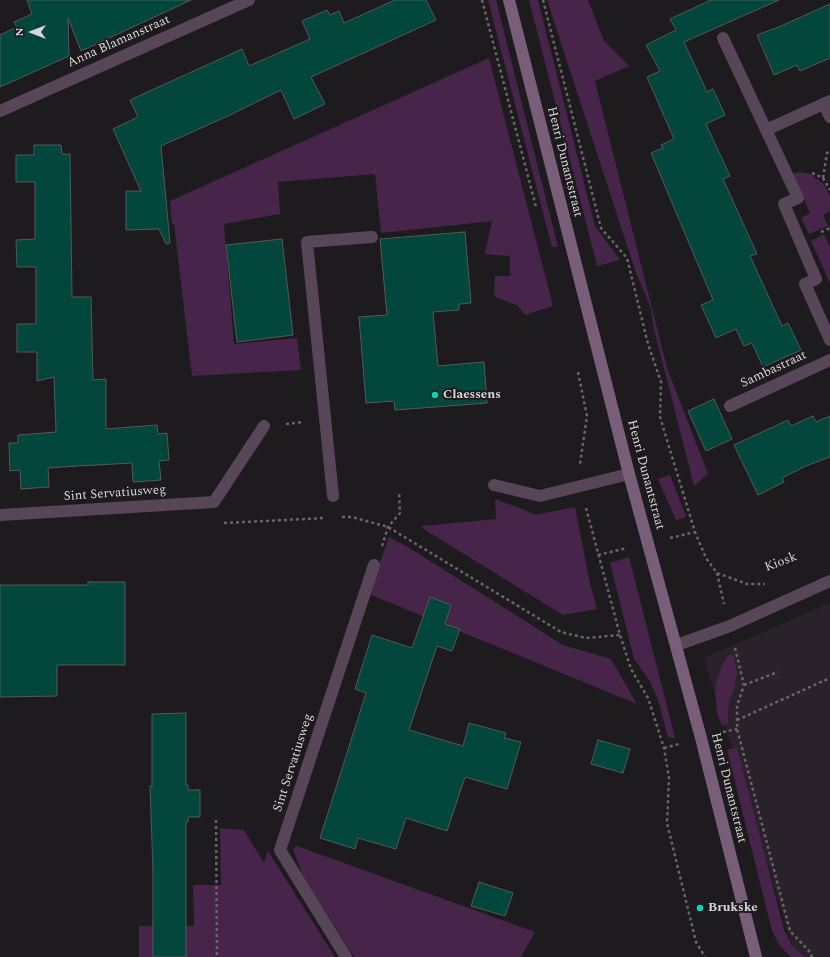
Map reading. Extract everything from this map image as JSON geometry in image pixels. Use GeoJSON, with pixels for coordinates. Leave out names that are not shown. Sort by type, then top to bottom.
{"type":"FeatureCollection","features":[{"type":"Feature","properties":{"kind":"street","name":"Anna Blamanstraat"},"geometry":{"type":"LineString","coordinates":[[0,110],[248,0]]}},
{"type":"Feature","properties":{"kind":"street","name":"Henri Dunantstraat"},"geometry":{"type":"LineString","coordinates":[[509,0],[629,474],[677,645],[756,957]]}},
{"type":"Feature","properties":{"kind":"street"},"geometry":{"type":"LineString","coordinates":[[723,38],[798,198],[784,204],[816,279],[805,284],[830,340]]}},
{"type":"Feature","properties":{"kind":"street"},"geometry":{"type":"LineString","coordinates":[[766,130],[827,102],[830,117]]}},
{"type":"Feature","properties":{"kind":"street"},"geometry":{"type":"LineString","coordinates":[[333,496],[307,242],[372,237]]}},
{"type":"Feature","properties":{"kind":"street","name":"Sambastraat"},"geometry":{"type":"LineString","coordinates":[[730,406],[830,360]]}},
{"type":"Feature","properties":{"kind":"street","name":"Sint Servatiusweg"},"geometry":{"type":"LineString","coordinates":[[0,515],[214,502],[264,426]]}},
{"type":"Feature","properties":{"kind":"street"},"geometry":{"type":"LineString","coordinates":[[494,485],[540,496],[629,474]]}},
{"type":"Feature","properties":{"kind":"street","name":"Sint Servatiusweg"},"geometry":{"type":"LineString","coordinates":[[346,957],[280,850],[374,566]]}},
{"type":"Feature","properties":{"kind":"street"},"geometry":{"type":"LineString","coordinates":[[677,645],[730,626],[830,581]]}},
{"type":"Feature","properties":{"kind":"path"},"geometry":{"type":"LineString","coordinates":[[482,0],[536,208]]}},
{"type":"Feature","properties":{"kind":"path","name":"Henri Dunantstraat"},"geometry":{"type":"LineString","coordinates":[[543,0],[601,228],[627,258],[648,344],[660,382],[660,417],[695,532]]}},
{"type":"Feature","properties":{"kind":"path"},"geometry":{"type":"LineString","coordinates":[[823,178],[827,153],[830,151]]}},
{"type":"Feature","properties":{"kind":"path"},"geometry":{"type":"LineString","coordinates":[[577,371],[587,416],[578,474],[580,486],[620,636],[631,669],[648,698],[664,748],[669,778],[667,823],[696,942],[705,957]]}},
{"type":"Feature","properties":{"kind":"path"},"geometry":{"type":"LineString","coordinates":[[264,426],[325,420]]}},
{"type":"Feature","properties":{"kind":"path"},"geometry":{"type":"LineString","coordinates":[[399,492],[400,513],[388,527],[561,632],[586,638],[620,636]]}},
{"type":"Feature","properties":{"kind":"path","name":"Kiosk"},"geometry":{"type":"LineString","coordinates":[[695,532],[706,558],[717,573],[747,584],[768,584]]}},
{"type":"Feature","properties":{"kind":"path"},"geometry":{"type":"LineString","coordinates":[[744,686],[778,672]]}},
{"type":"Feature","properties":{"kind":"path"},"geometry":{"type":"LineString","coordinates":[[737,720],[830,678]]}},
{"type":"Feature","properties":{"kind":"path","name":"Henri Dunantstraat"},"geometry":{"type":"LineString","coordinates":[[737,729],[790,931],[810,952],[812,957]]}},
{"type":"Feature","properties":{"kind":"path"},"geometry":{"type":"LineString","coordinates":[[216,820],[217,957]]}},
{"type":"Feature","properties":{"kind":"shaded area"},"geometry":{"type":"Polygon","coordinates":[[[488,0],[496,0],[558,247],[552,247],[488,0]]]}},
{"type":"Feature","properties":{"kind":"shaded area"},"geometry":{"type":"Polygon","coordinates":[[[529,0],[538,0],[595,226],[620,260],[597,266],[529,0]]]}},
{"type":"Feature","properties":{"kind":"shaded area"},"geometry":{"type":"Polygon","coordinates":[[[547,0],[588,0],[604,41],[629,66],[595,81],[667,368],[708,474],[694,486],[653,325],[651,308],[636,273],[547,0]]]}},
{"type":"Feature","properties":{"kind":"shaded area"},"geometry":{"type":"Polygon","coordinates":[[[489,58],[553,306],[525,315],[518,306],[494,296],[495,276],[510,276],[510,256],[485,254],[492,221],[381,233],[375,174],[278,182],[280,214],[224,224],[234,344],[297,338],[301,370],[192,376],[170,201],[489,58]]]}},
{"type":"Feature","properties":{"kind":"shaded area"},"geometry":{"type":"Polygon","coordinates":[[[799,172],[810,174],[824,184],[830,196],[830,211],[823,215],[828,226],[809,234],[801,218],[810,213],[793,174],[799,172]]]}},
{"type":"Feature","properties":{"kind":"shaded area"},"geometry":{"type":"Polygon","coordinates":[[[824,234],[830,247],[830,283],[811,241],[824,234]]]}},
{"type":"Feature","properties":{"kind":"shaded area"},"geometry":{"type":"Polygon","coordinates":[[[670,475],[686,516],[676,520],[658,479],[670,475]]]}},
{"type":"Feature","properties":{"kind":"shaded area"},"geometry":{"type":"Polygon","coordinates":[[[495,499],[535,515],[575,507],[590,584],[597,609],[563,615],[422,528],[422,526],[496,519],[495,499]]]}},
{"type":"Feature","properties":{"kind":"shaded area"},"geometry":{"type":"Polygon","coordinates":[[[389,537],[408,547],[563,645],[611,659],[637,704],[369,594],[389,537]]]}},
{"type":"Feature","properties":{"kind":"shaded area"},"geometry":{"type":"Polygon","coordinates":[[[629,557],[675,738],[668,737],[659,703],[650,681],[634,659],[610,563],[629,557]]]}},
{"type":"Feature","properties":{"kind":"shaded area"},"geometry":{"type":"Polygon","coordinates":[[[830,603],[830,957],[796,957],[704,658],[830,603]]]}},
{"type":"Feature","properties":{"kind":"shaded area"},"geometry":{"type":"Polygon","coordinates":[[[731,654],[734,657],[737,673],[734,690],[730,699],[728,724],[722,726],[717,713],[715,690],[718,676],[724,661],[731,654]]]}},
{"type":"Feature","properties":{"kind":"shaded area"},"geometry":{"type":"Polygon","coordinates":[[[737,747],[784,930],[793,947],[805,957],[791,957],[780,946],[772,931],[727,750],[737,747]]]}},
{"type":"Feature","properties":{"kind":"shaded area"},"geometry":{"type":"Polygon","coordinates":[[[220,828],[244,830],[264,863],[268,851],[335,957],[139,957],[139,926],[194,926],[193,885],[221,885],[220,828]]]}},
{"type":"Feature","properties":{"kind":"shaded area"},"geometry":{"type":"Polygon","coordinates":[[[297,846],[535,932],[521,957],[354,957],[303,876],[293,849],[297,846]]]}},
{"type":"Feature","properties":{"kind":"building"},"geometry":{"type":"Polygon","coordinates":[[[27,0],[191,0],[81,51],[68,18],[69,56],[0,87],[0,35],[17,27],[14,22],[32,14],[27,0]]]}},
{"type":"Feature","properties":{"kind":"building"},"geometry":{"type":"Polygon","coordinates":[[[395,0],[426,0],[436,20],[311,77],[325,104],[294,119],[281,90],[161,146],[170,243],[166,244],[159,229],[126,230],[126,191],[141,191],[113,129],[138,117],[130,100],[242,49],[249,66],[310,39],[302,21],[327,10],[330,15],[339,11],[344,23],[395,0]]]}},
{"type":"Feature","properties":{"kind":"building"},"geometry":{"type":"Polygon","coordinates":[[[711,0],[779,0],[684,42],[707,92],[713,89],[725,115],[706,124],[730,176],[723,179],[757,254],[750,256],[782,326],[788,323],[801,350],[763,367],[752,343],[744,346],[736,329],[716,338],[701,305],[713,300],[651,153],[663,148],[661,145],[674,139],[647,77],[660,71],[646,45],[676,30],[670,19],[711,0]]]}},
{"type":"Feature","properties":{"kind":"building"},"geometry":{"type":"Polygon","coordinates":[[[830,4],[830,58],[800,71],[797,65],[774,75],[757,35],[830,4]]]}},
{"type":"Feature","properties":{"kind":"building"},"geometry":{"type":"Polygon","coordinates":[[[34,145],[61,145],[62,154],[70,154],[72,297],[91,297],[93,380],[106,379],[106,429],[157,425],[158,434],[167,433],[169,460],[159,461],[161,480],[133,482],[132,463],[78,466],[48,468],[49,487],[21,489],[20,470],[10,471],[9,443],[18,443],[18,435],[56,432],[54,377],[37,381],[37,352],[17,352],[17,324],[36,324],[36,267],[17,267],[16,240],[35,239],[35,182],[16,182],[16,155],[34,155],[34,145]]]}},
{"type":"Feature","properties":{"kind":"building"},"geometry":{"type":"Polygon","coordinates":[[[465,232],[471,303],[459,304],[459,310],[433,312],[438,366],[484,362],[487,403],[395,410],[394,401],[366,403],[359,317],[387,315],[380,239],[465,232]]]}},
{"type":"Feature","properties":{"kind":"building"},"geometry":{"type":"Polygon","coordinates":[[[282,239],[293,335],[237,342],[226,245],[282,239]]]}},
{"type":"Feature","properties":{"kind":"building"},"geometry":{"type":"Polygon","coordinates":[[[714,399],[732,439],[706,451],[688,411],[714,399]]]}},
{"type":"Feature","properties":{"kind":"building"},"geometry":{"type":"Polygon","coordinates":[[[813,416],[816,422],[830,416],[830,457],[806,466],[782,478],[784,482],[758,495],[734,445],[788,420],[791,426],[813,416]]]}},
{"type":"Feature","properties":{"kind":"building"},"geometry":{"type":"Polygon","coordinates":[[[88,582],[125,582],[125,665],[57,665],[57,696],[0,697],[0,585],[88,585],[88,582]]]}},
{"type":"Feature","properties":{"kind":"building"},"geometry":{"type":"Polygon","coordinates":[[[430,597],[451,605],[445,624],[460,629],[452,651],[437,646],[409,730],[463,746],[469,723],[506,733],[504,738],[521,742],[507,789],[465,777],[447,831],[406,818],[396,849],[358,838],[355,849],[320,838],[366,693],[355,689],[372,635],[412,648],[430,597]]]}},
{"type":"Feature","properties":{"kind":"building"},"geometry":{"type":"Polygon","coordinates":[[[186,713],[186,785],[188,785],[188,790],[200,790],[200,817],[188,817],[188,822],[186,822],[186,957],[153,957],[153,871],[150,786],[152,786],[152,714],[186,713]]]}},
{"type":"Feature","properties":{"kind":"building"},"geometry":{"type":"Polygon","coordinates":[[[598,740],[630,749],[623,773],[591,764],[598,740]]]}},
{"type":"Feature","properties":{"kind":"building"},"geometry":{"type":"Polygon","coordinates":[[[479,882],[513,893],[505,916],[471,906],[479,882]]]}},
{"type":"Feature","properties":{"kind":"place","name":"Claessens"},"geometry":{"type":"Point","coordinates":[435,395]}},
{"type":"Feature","properties":{"kind":"place","name":"Brukske"},"geometry":{"type":"Point","coordinates":[700,908]}}]}
